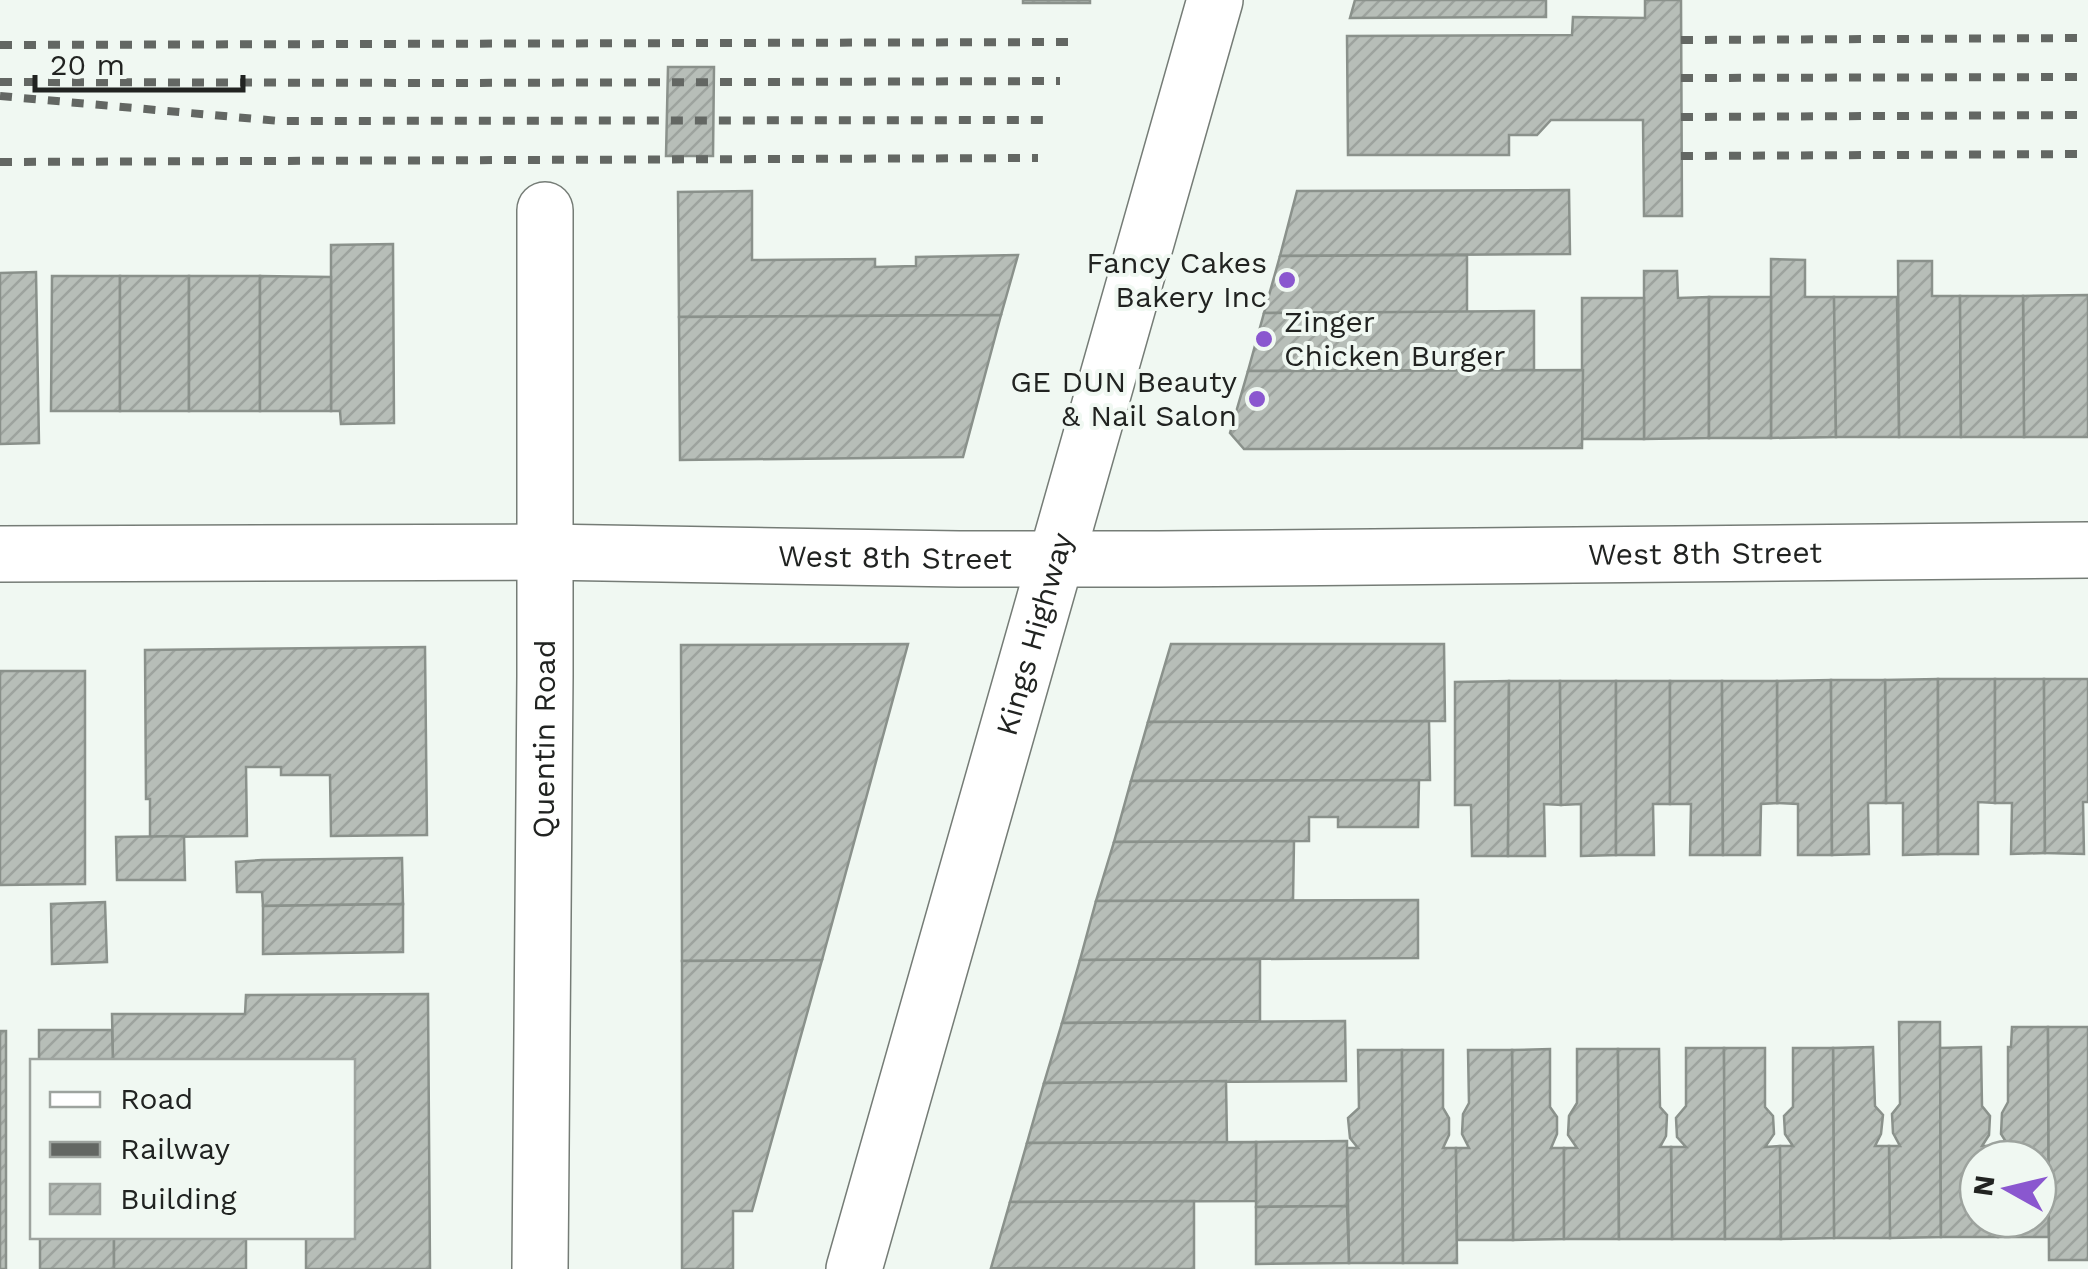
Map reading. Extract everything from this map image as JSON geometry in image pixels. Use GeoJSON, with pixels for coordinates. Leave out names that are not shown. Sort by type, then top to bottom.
{"type":"FeatureCollection","features":[{"type":"Feature","properties":{"kind":"street","name":"Kings Highway"},"geometry":{"type":"LineString","coordinates":[[854,1269],[1215,0]]}},
{"type":"Feature","properties":{"kind":"street","name":"Quentin Road"},"geometry":{"type":"LineString","coordinates":[[540,1269],[545,210]]}},
{"type":"Feature","properties":{"kind":"street","name":"West 8th Street"},"geometry":{"type":"LineString","coordinates":[[0,554],[545,552],[959,560],[2088,550]]}},
{"type":"Feature","properties":{"kind":"building"},"geometry":{"type":"Polygon","coordinates":[[[1090,0],[1090,3],[1023,3],[1090,0]]]}},
{"type":"Feature","properties":{"kind":"building"},"geometry":{"type":"Polygon","coordinates":[[[1355,0],[1546,0],[1546,17],[1350,18],[1355,0]]]}},
{"type":"Feature","properties":{"kind":"building"},"geometry":{"type":"Polygon","coordinates":[[[1645,0],[1681,0],[1682,216],[1644,216],[1643,120],[1551,120],[1537,135],[1509,135],[1509,155],[1348,155],[1347,36],[1572,35],[1573,17],[1645,18],[1645,0]]]}},
{"type":"Feature","properties":{"kind":"building"},"geometry":{"type":"Polygon","coordinates":[[[668,67],[714,67],[713,156],[666,156],[668,67]]]}},
{"type":"Feature","properties":{"kind":"building"},"geometry":{"type":"Polygon","coordinates":[[[1569,190],[1570,254],[1280,256],[1297,191],[1569,190]]]}},
{"type":"Feature","properties":{"kind":"building"},"geometry":{"type":"Polygon","coordinates":[[[752,191],[752,260],[875,259],[875,267],[916,266],[916,257],[1018,255],[1001,315],[679,317],[678,192],[752,191]]]}},
{"type":"Feature","properties":{"kind":"building"},"geometry":{"type":"Polygon","coordinates":[[[393,244],[394,423],[341,424],[340,411],[331,411],[331,245],[393,244]]]}},
{"type":"Feature","properties":{"kind":"building"},"geometry":{"type":"Polygon","coordinates":[[[1467,255],[1467,312],[1264,313],[1280,256],[1467,255]]]}},
{"type":"Feature","properties":{"kind":"building"},"geometry":{"type":"Polygon","coordinates":[[[1771,259],[1805,260],[1805,297],[1834,297],[1836,437],[1771,438],[1771,259]]]}},
{"type":"Feature","properties":{"kind":"building"},"geometry":{"type":"Polygon","coordinates":[[[1898,261],[1932,261],[1932,296],[1960,296],[1961,437],[1899,437],[1898,261]]]}},
{"type":"Feature","properties":{"kind":"building"},"geometry":{"type":"Polygon","coordinates":[[[1644,271],[1677,271],[1678,298],[1709,297],[1709,438],[1644,439],[1644,271]]]}},
{"type":"Feature","properties":{"kind":"building"},"geometry":{"type":"Polygon","coordinates":[[[36,272],[39,443],[0,444],[0,273],[36,272]]]}},
{"type":"Feature","properties":{"kind":"building"},"geometry":{"type":"Polygon","coordinates":[[[52,276],[120,276],[120,411],[51,411],[52,276]]]}},
{"type":"Feature","properties":{"kind":"building"},"geometry":{"type":"Polygon","coordinates":[[[120,276],[189,276],[189,411],[120,411],[120,276]]]}},
{"type":"Feature","properties":{"kind":"building"},"geometry":{"type":"Polygon","coordinates":[[[189,276],[260,276],[260,411],[189,411],[189,276]]]}},
{"type":"Feature","properties":{"kind":"building"},"geometry":{"type":"Polygon","coordinates":[[[260,276],[331,277],[331,411],[260,411],[260,276]]]}},
{"type":"Feature","properties":{"kind":"building"},"geometry":{"type":"Polygon","coordinates":[[[2088,295],[2088,437],[2024,437],[2023,296],[2088,295]]]}},
{"type":"Feature","properties":{"kind":"building"},"geometry":{"type":"Polygon","coordinates":[[[1960,296],[2023,296],[2024,437],[1961,437],[1960,296]]]}},
{"type":"Feature","properties":{"kind":"building"},"geometry":{"type":"Polygon","coordinates":[[[1709,297],[1771,297],[1771,438],[1709,438],[1709,297]]]}},
{"type":"Feature","properties":{"kind":"building"},"geometry":{"type":"Polygon","coordinates":[[[1834,297],[1897,297],[1899,437],[1836,437],[1834,297]]]}},
{"type":"Feature","properties":{"kind":"building"},"geometry":{"type":"Polygon","coordinates":[[[1582,298],[1644,298],[1644,439],[1582,439],[1582,298]]]}},
{"type":"Feature","properties":{"kind":"building"},"geometry":{"type":"Polygon","coordinates":[[[1534,311],[1534,370],[1248,371],[1264,313],[1534,311]]]}},
{"type":"Feature","properties":{"kind":"building"},"geometry":{"type":"Polygon","coordinates":[[[1001,315],[963,457],[680,460],[679,317],[1001,315]]]}},
{"type":"Feature","properties":{"kind":"building"},"geometry":{"type":"Polygon","coordinates":[[[1583,370],[1582,448],[1244,449],[1230,433],[1248,371],[1583,370]]]}},
{"type":"Feature","properties":{"kind":"building"},"geometry":{"type":"Polygon","coordinates":[[[908,644],[822,960],[682,961],[681,645],[908,644]]]}},
{"type":"Feature","properties":{"kind":"building"},"geometry":{"type":"Polygon","coordinates":[[[1171,644],[1444,644],[1445,721],[1148,722],[1171,644]]]}},
{"type":"Feature","properties":{"kind":"building"},"geometry":{"type":"Polygon","coordinates":[[[425,647],[427,835],[331,836],[330,775],[281,775],[281,767],[246,767],[247,836],[150,837],[145,650],[425,647]]]}},
{"type":"Feature","properties":{"kind":"building"},"geometry":{"type":"Polygon","coordinates":[[[0,671],[85,671],[85,884],[0,885],[0,671]]]}},
{"type":"Feature","properties":{"kind":"building"},"geometry":{"type":"Polygon","coordinates":[[[1938,679],[1938,854],[1903,855],[1903,803],[1886,803],[1885,680],[1938,679]]]}},
{"type":"Feature","properties":{"kind":"building"},"geometry":{"type":"Polygon","coordinates":[[[1938,679],[1995,679],[1995,803],[1978,802],[1978,854],[1938,854],[1938,679]]]}},
{"type":"Feature","properties":{"kind":"building"},"geometry":{"type":"Polygon","coordinates":[[[1995,679],[2044,679],[2045,853],[2011,854],[2012,803],[1995,803],[1995,679]]]}},
{"type":"Feature","properties":{"kind":"building"},"geometry":{"type":"Polygon","coordinates":[[[2044,679],[2088,679],[2084,854],[2045,853],[2044,679]]]}},
{"type":"Feature","properties":{"kind":"building"},"geometry":{"type":"Polygon","coordinates":[[[1831,680],[1832,855],[1798,855],[1798,804],[1777,803],[1777,681],[1831,680]]]}},
{"type":"Feature","properties":{"kind":"building"},"geometry":{"type":"Polygon","coordinates":[[[1831,680],[1885,680],[1886,803],[1868,803],[1869,854],[1832,855],[1831,680]]]}},
{"type":"Feature","properties":{"kind":"building"},"geometry":{"type":"Polygon","coordinates":[[[1509,681],[1508,856],[1472,856],[1471,805],[1455,805],[1455,682],[1509,681]]]}},
{"type":"Feature","properties":{"kind":"building"},"geometry":{"type":"Polygon","coordinates":[[[1509,681],[1560,681],[1561,805],[1544,804],[1545,856],[1508,856],[1509,681]]]}},
{"type":"Feature","properties":{"kind":"building"},"geometry":{"type":"Polygon","coordinates":[[[1560,681],[1616,681],[1616,855],[1581,856],[1581,804],[1561,805],[1560,681]]]}},
{"type":"Feature","properties":{"kind":"building"},"geometry":{"type":"Polygon","coordinates":[[[1616,681],[1670,681],[1670,804],[1653,804],[1654,855],[1616,855],[1616,681]]]}},
{"type":"Feature","properties":{"kind":"building"},"geometry":{"type":"Polygon","coordinates":[[[1670,681],[1722,681],[1723,855],[1690,855],[1691,804],[1670,804],[1670,681]]]}},
{"type":"Feature","properties":{"kind":"building"},"geometry":{"type":"Polygon","coordinates":[[[1722,681],[1777,681],[1777,803],[1761,804],[1760,855],[1723,855],[1722,681]]]}},
{"type":"Feature","properties":{"kind":"building"},"geometry":{"type":"Polygon","coordinates":[[[1429,721],[1430,780],[1131,781],[1148,722],[1429,721]]]}},
{"type":"Feature","properties":{"kind":"building"},"geometry":{"type":"Polygon","coordinates":[[[1419,780],[1418,827],[1338,827],[1338,817],[1309,817],[1309,841],[1114,842],[1131,781],[1419,780]]]}},
{"type":"Feature","properties":{"kind":"building"},"geometry":{"type":"Polygon","coordinates":[[[184,836],[185,880],[117,880],[116,837],[184,836]]]}},
{"type":"Feature","properties":{"kind":"building"},"geometry":{"type":"Polygon","coordinates":[[[1294,841],[1293,901],[1096,901],[1114,842],[1294,841]]]}},
{"type":"Feature","properties":{"kind":"building"},"geometry":{"type":"Polygon","coordinates":[[[402,858],[403,904],[263,906],[262,892],[237,892],[236,862],[402,858]]]}},
{"type":"Feature","properties":{"kind":"building"},"geometry":{"type":"Polygon","coordinates":[[[1418,900],[1418,958],[1080,960],[1096,901],[1418,900]]]}},
{"type":"Feature","properties":{"kind":"building"},"geometry":{"type":"Polygon","coordinates":[[[105,902],[107,962],[52,964],[51,904],[105,902]]]}},
{"type":"Feature","properties":{"kind":"building"},"geometry":{"type":"Polygon","coordinates":[[[403,904],[403,952],[263,954],[263,906],[403,904]]]}},
{"type":"Feature","properties":{"kind":"building"},"geometry":{"type":"Polygon","coordinates":[[[1260,959],[1260,1021],[1062,1023],[1080,960],[1260,959]]]}},
{"type":"Feature","properties":{"kind":"building"},"geometry":{"type":"Polygon","coordinates":[[[822,960],[752,1211],[733,1211],[733,1269],[682,1269],[682,961],[822,960]]]}},
{"type":"Feature","properties":{"kind":"building"},"geometry":{"type":"Polygon","coordinates":[[[428,994],[430,1269],[306,1269],[306,1239],[355,1239],[355,1059],[113,1059],[112,1014],[245,1014],[246,995],[428,994]]]}},
{"type":"Feature","properties":{"kind":"building"},"geometry":{"type":"Polygon","coordinates":[[[1345,1021],[1346,1081],[1044,1083],[1062,1023],[1345,1021]]]}},
{"type":"Feature","properties":{"kind":"building"},"geometry":{"type":"Polygon","coordinates":[[[1899,1022],[1940,1022],[1941,1237],[1890,1238],[1889,1146],[1900,1146],[1893,1133],[1892,1114],[1900,1104],[1899,1022]]]}},
{"type":"Feature","properties":{"kind":"building"},"geometry":{"type":"Polygon","coordinates":[[[2012,1027],[2048,1027],[2049,1139],[2004,1139],[2001,1134],[2002,1113],[2008,1102],[2012,1027]]]}},
{"type":"Feature","properties":{"kind":"building"},"geometry":{"type":"Polygon","coordinates":[[[2048,1027],[2088,1027],[2088,1260],[2049,1260],[2049,1239],[2058,1239],[2058,1139],[2048,1139],[2048,1027]]]}},
{"type":"Feature","properties":{"kind":"building"},"geometry":{"type":"Polygon","coordinates":[[[39,1030],[112,1030],[113,1059],[39,1059],[39,1030]]]}},
{"type":"Feature","properties":{"kind":"building"},"geometry":{"type":"Polygon","coordinates":[[[0,1031],[6,1031],[6,1269],[0,1269],[0,1031]]]}},
{"type":"Feature","properties":{"kind":"building"},"geometry":{"type":"Polygon","coordinates":[[[1873,1047],[1875,1106],[1883,1115],[1875,1146],[1889,1146],[1890,1238],[1834,1238],[1833,1048],[1873,1047]]]}},
{"type":"Feature","properties":{"kind":"building"},"geometry":{"type":"Polygon","coordinates":[[[1981,1047],[1982,1106],[1990,1116],[1986,1139],[1958,1139],[1958,1237],[1941,1237],[1940,1048],[1981,1047]]]}},
{"type":"Feature","properties":{"kind":"building"},"geometry":{"type":"Polygon","coordinates":[[[1686,1048],[1724,1048],[1725,1239],[1672,1239],[1671,1147],[1686,1147],[1677,1137],[1676,1118],[1686,1106],[1686,1048]]]}},
{"type":"Feature","properties":{"kind":"building"},"geometry":{"type":"Polygon","coordinates":[[[1724,1048],[1765,1048],[1765,1107],[1773,1116],[1774,1134],[1765,1147],[1780,1146],[1781,1239],[1725,1239],[1724,1048]]]}},
{"type":"Feature","properties":{"kind":"building"},"geometry":{"type":"Polygon","coordinates":[[[1793,1048],[1833,1048],[1834,1238],[1781,1239],[1780,1146],[1793,1146],[1785,1134],[1784,1116],[1793,1107],[1793,1048]]]}},
{"type":"Feature","properties":{"kind":"building"},"geometry":{"type":"Polygon","coordinates":[[[1550,1049],[1550,1107],[1557,1117],[1557,1134],[1551,1148],[1564,1148],[1564,1239],[1513,1240],[1512,1050],[1550,1049]]]}},
{"type":"Feature","properties":{"kind":"building"},"geometry":{"type":"Polygon","coordinates":[[[1577,1049],[1618,1049],[1619,1239],[1564,1239],[1564,1148],[1577,1148],[1568,1135],[1569,1116],[1577,1103],[1577,1049]]]}},
{"type":"Feature","properties":{"kind":"building"},"geometry":{"type":"Polygon","coordinates":[[[1618,1049],[1659,1049],[1660,1107],[1667,1115],[1666,1136],[1660,1147],[1671,1147],[1672,1239],[1619,1239],[1618,1049]]]}},
{"type":"Feature","properties":{"kind":"building"},"geometry":{"type":"Polygon","coordinates":[[[1358,1050],[1402,1050],[1403,1263],[1349,1263],[1347,1148],[1358,1148],[1350,1138],[1348,1118],[1359,1108],[1358,1050]]]}},
{"type":"Feature","properties":{"kind":"building"},"geometry":{"type":"Polygon","coordinates":[[[1402,1050],[1443,1050],[1443,1108],[1449,1118],[1449,1135],[1443,1148],[1456,1148],[1457,1263],[1403,1263],[1402,1050]]]}},
{"type":"Feature","properties":{"kind":"building"},"geometry":{"type":"Polygon","coordinates":[[[1468,1050],[1512,1050],[1513,1240],[1457,1240],[1456,1148],[1469,1148],[1462,1134],[1463,1114],[1469,1103],[1468,1050]]]}},
{"type":"Feature","properties":{"kind":"building"},"geometry":{"type":"Polygon","coordinates":[[[1226,1081],[1227,1142],[1027,1143],[1044,1083],[1226,1081]]]}},
{"type":"Feature","properties":{"kind":"building"},"geometry":{"type":"Polygon","coordinates":[[[1347,1141],[1347,1206],[1256,1207],[1256,1142],[1347,1141]]]}},
{"type":"Feature","properties":{"kind":"building"},"geometry":{"type":"Polygon","coordinates":[[[1256,1142],[1256,1201],[1010,1202],[1027,1143],[1256,1142]]]}},
{"type":"Feature","properties":{"kind":"building"},"geometry":{"type":"Polygon","coordinates":[[[1194,1201],[1194,1269],[991,1268],[1010,1202],[1194,1201]]]}},
{"type":"Feature","properties":{"kind":"building"},"geometry":{"type":"Polygon","coordinates":[[[1347,1206],[1349,1263],[1256,1264],[1256,1207],[1347,1206]]]}},
{"type":"Feature","properties":{"kind":"building"},"geometry":{"type":"Polygon","coordinates":[[[40,1239],[114,1239],[114,1269],[40,1269],[40,1239]]]}},
{"type":"Feature","properties":{"kind":"building"},"geometry":{"type":"Polygon","coordinates":[[[114,1239],[246,1239],[246,1269],[114,1269],[114,1239]]]}},
{"type":"Feature","properties":{"kind":"railway"},"geometry":{"type":"LineString","coordinates":[[1681,40],[2088,38]]}},
{"type":"Feature","properties":{"kind":"railway"},"geometry":{"type":"LineString","coordinates":[[0,45],[1071,42]]}},
{"type":"Feature","properties":{"kind":"railway"},"geometry":{"type":"LineString","coordinates":[[1681,78],[2088,77]]}},
{"type":"Feature","properties":{"kind":"railway"},"geometry":{"type":"LineString","coordinates":[[0,82],[1060,81]]}},
{"type":"Feature","properties":{"kind":"railway"},"geometry":{"type":"LineString","coordinates":[[0,96],[279,121],[1050,120]]}},
{"type":"Feature","properties":{"kind":"railway"},"geometry":{"type":"LineString","coordinates":[[1681,117],[2088,115]]}},
{"type":"Feature","properties":{"kind":"railway"},"geometry":{"type":"LineString","coordinates":[[1681,156],[2088,154]]}},
{"type":"Feature","properties":{"kind":"railway"},"geometry":{"type":"LineString","coordinates":[[0,162],[1038,158]]}},
{"type":"Feature","properties":{"kind":"place","name":"Fancy Cakes Bakery Inc"},"geometry":{"type":"Point","coordinates":[1287,280]}},
{"type":"Feature","properties":{"kind":"place","name":"Zinger Chicken Burger"},"geometry":{"type":"Point","coordinates":[1264,339]}},
{"type":"Feature","properties":{"kind":"place","name":"GE DUN Beauty & Nail Salon"},"geometry":{"type":"Point","coordinates":[1257,399]}}]}
